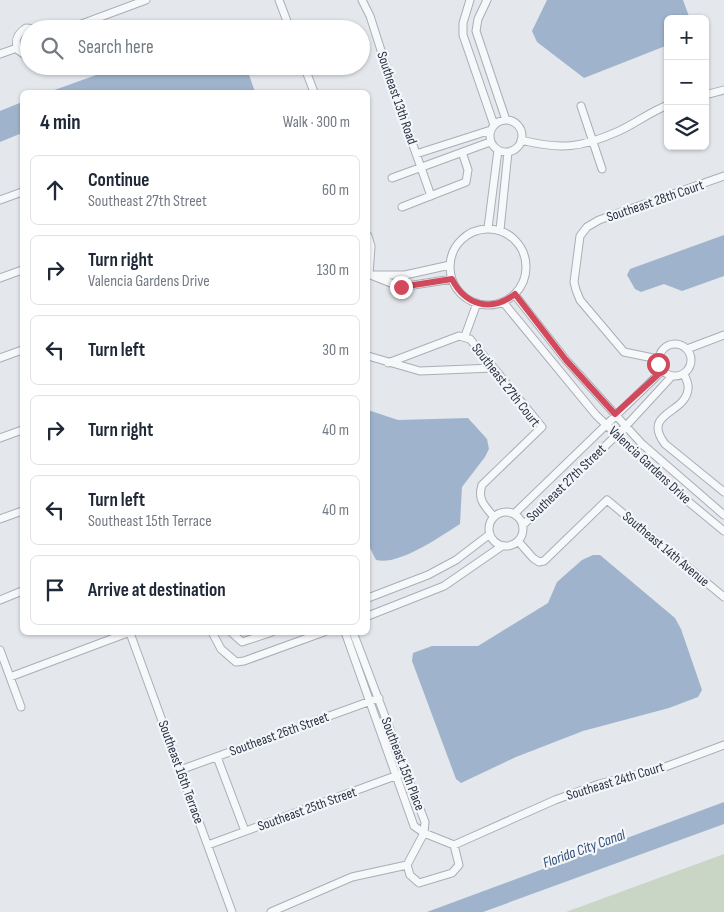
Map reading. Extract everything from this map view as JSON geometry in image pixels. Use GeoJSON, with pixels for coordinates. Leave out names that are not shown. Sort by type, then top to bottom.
{"type":"FeatureCollection","features":[{"type":"Feature","properties":{"kind":"street"},"geometry":{"type":"LineString","coordinates":[[92,20],[146,0]]}},
{"type":"Feature","properties":{"kind":"street"},"geometry":{"type":"LineString","coordinates":[[279,0],[287,20]]}},
{"type":"Feature","properties":{"kind":"street","name":"Southeast 13th Road"},"geometry":{"type":"LineString","coordinates":[[362,0],[370,16],[431,196]]}},
{"type":"Feature","properties":{"kind":"street"},"geometry":{"type":"LineString","coordinates":[[470,0],[463,23],[463,35],[492,127],[490,142]]}},
{"type":"Feature","properties":{"kind":"street"},"geometry":{"type":"LineString","coordinates":[[487,0],[478,19],[476,30],[506,120],[518,126],[522,140],[517,148],[508,152],[498,150],[490,142]]}},
{"type":"Feature","properties":{"kind":"street"},"geometry":{"type":"LineString","coordinates":[[20,34],[16,40],[20,53]]}},
{"type":"Feature","properties":{"kind":"street"},"geometry":{"type":"LineString","coordinates":[[0,54],[17,48]]}},
{"type":"Feature","properties":{"kind":"street"},"geometry":{"type":"LineString","coordinates":[[307,75],[313,90]]}},
{"type":"Feature","properties":{"kind":"street"},"geometry":{"type":"LineString","coordinates":[[709,93],[724,90]]}},
{"type":"Feature","properties":{"kind":"street"},"geometry":{"type":"LineString","coordinates":[[581,106],[602,169]]}},
{"type":"Feature","properties":{"kind":"street"},"geometry":{"type":"LineString","coordinates":[[522,140],[558,148],[574,146],[619,131],[664,107]]}},
{"type":"Feature","properties":{"kind":"street"},"geometry":{"type":"LineString","coordinates":[[416,154],[492,127],[506,120]]}},
{"type":"Feature","properties":{"kind":"street"},"geometry":{"type":"LineString","coordinates":[[392,178],[490,142]]}},
{"type":"Feature","properties":{"kind":"street"},"geometry":{"type":"LineString","coordinates":[[488,228],[498,150]]}},
{"type":"Feature","properties":{"kind":"street"},"geometry":{"type":"LineString","coordinates":[[402,207],[466,182],[468,170],[462,152]]}},
{"type":"Feature","properties":{"kind":"street"},"geometry":{"type":"LineString","coordinates":[[500,230],[508,152]]}},
{"type":"Feature","properties":{"kind":"street","name":"Southeast 28th Court"},"geometry":{"type":"LineString","coordinates":[[658,359],[624,352],[580,300],[574,282],[580,236],[587,227],[599,220],[724,176]]}},
{"type":"Feature","properties":{"kind":"street"},"geometry":{"type":"LineString","coordinates":[[0,200],[20,193]]}},
{"type":"Feature","properties":{"kind":"street"},"geometry":{"type":"LineString","coordinates":[[488,228],[500,230],[519,243],[526,258],[526,275],[515,294],[503,302],[494,305],[477,303],[466,298],[458,290],[452,279],[450,265],[458,244],[477,230],[488,228]]}},
{"type":"Feature","properties":{"kind":"street"},"geometry":{"type":"LineString","coordinates":[[370,241],[372,246],[370,260]]}},
{"type":"Feature","properties":{"kind":"street"},"geometry":{"type":"LineString","coordinates":[[370,274],[405,274],[450,265]]}},
{"type":"Feature","properties":{"kind":"street"},"geometry":{"type":"LineString","coordinates":[[0,278],[20,271]]}},
{"type":"Feature","properties":{"kind":"street"},"geometry":{"type":"LineString","coordinates":[[401,287],[405,274]]}},
{"type":"Feature","properties":{"kind":"street"},"geometry":{"type":"LineString","coordinates":[[370,275],[401,287],[452,279]]}},
{"type":"Feature","properties":{"kind":"street","name":"Valencia Gardens Drive"},"geometry":{"type":"LineString","coordinates":[[515,294],[566,360],[642,444],[724,515]]}},
{"type":"Feature","properties":{"kind":"street","name":"Valencia Gardens Drive"},"geometry":{"type":"LineString","coordinates":[[503,302],[557,369],[605,424],[673,489],[724,531]]}},
{"type":"Feature","properties":{"kind":"street"},"geometry":{"type":"LineString","coordinates":[[465,336],[477,303]]}},
{"type":"Feature","properties":{"kind":"street"},"geometry":{"type":"LineString","coordinates":[[687,349],[724,335]]}},
{"type":"Feature","properties":{"kind":"street","name":"Southeast 27th Court"},"geometry":{"type":"LineString","coordinates":[[388,364],[458,336],[465,336],[470,339],[542,428],[482,485],[479,493],[481,502],[494,517]]}},
{"type":"Feature","properties":{"kind":"street"},"geometry":{"type":"LineString","coordinates":[[677,344],[687,349],[691,359],[688,370],[684,374],[672,376],[662,371],[658,359],[662,349],[666,346],[677,344]]}},
{"type":"Feature","properties":{"kind":"street"},"geometry":{"type":"LineString","coordinates":[[0,358],[20,351]]}},
{"type":"Feature","properties":{"kind":"street"},"geometry":{"type":"LineString","coordinates":[[370,357],[388,364],[420,371],[493,368]]}},
{"type":"Feature","properties":{"kind":"street","name":"Southeast 27th Street"},"geometry":{"type":"LineString","coordinates":[[514,514],[615,414],[662,371]]}},
{"type":"Feature","properties":{"kind":"street"},"geometry":{"type":"LineString","coordinates":[[684,374],[689,386],[688,392],[661,419],[657,428],[659,436],[665,444],[724,492]]}},
{"type":"Feature","properties":{"kind":"street","name":"Southeast 27th Street"},"geometry":{"type":"LineString","coordinates":[[522,525],[626,426],[672,376]]}},
{"type":"Feature","properties":{"kind":"street"},"geometry":{"type":"LineString","coordinates":[[0,438],[20,431]]}},
{"type":"Feature","properties":{"kind":"street"},"geometry":{"type":"LineString","coordinates":[[527,500],[536,511]]}},
{"type":"Feature","properties":{"kind":"street","name":"Southeast 14th Avenue"},"geometry":{"type":"LineString","coordinates":[[518,541],[533,558],[540,562],[544,561],[607,500],[724,598]]}},
{"type":"Feature","properties":{"kind":"street"},"geometry":{"type":"LineString","coordinates":[[0,519],[20,512]]}},
{"type":"Feature","properties":{"kind":"street"},"geometry":{"type":"LineString","coordinates":[[370,615],[444,586],[502,546],[514,544],[523,534],[522,525],[514,514],[504,513],[494,517],[490,525],[490,534],[495,542],[502,546]]}},
{"type":"Feature","properties":{"kind":"street"},"geometry":{"type":"LineString","coordinates":[[370,597],[428,575],[456,560],[490,534]]}},
{"type":"Feature","properties":{"kind":"street"},"geometry":{"type":"LineString","coordinates":[[0,600],[20,592]]}},
{"type":"Feature","properties":{"kind":"street"},"geometry":{"type":"LineString","coordinates":[[10,677],[125,635]]}},
{"type":"Feature","properties":{"kind":"street","name":"Southeast 16th Terrace"},"geometry":{"type":"LineString","coordinates":[[131,635],[232,912]]}},
{"type":"Feature","properties":{"kind":"street"},"geometry":{"type":"LineString","coordinates":[[214,635],[221,649],[236,662],[244,661],[316,635]]}},
{"type":"Feature","properties":{"kind":"street"},"geometry":{"type":"LineString","coordinates":[[234,635],[242,642],[263,635]]}},
{"type":"Feature","properties":{"kind":"street","name":"Southeast 15th Place"},"geometry":{"type":"LineString","coordinates":[[346,635],[414,826],[424,833],[425,822],[354,635]]}},
{"type":"Feature","properties":{"kind":"street"},"geometry":{"type":"LineString","coordinates":[[0,650],[21,706]]}},
{"type":"Feature","properties":{"kind":"street","name":"Southeast 26th Street"},"geometry":{"type":"LineString","coordinates":[[180,770],[378,698]]}},
{"type":"Feature","properties":{"kind":"street","name":"Southeast 24th Court"},"geometry":{"type":"LineString","coordinates":[[454,845],[555,800],[599,784],[665,766],[724,745]]}},
{"type":"Feature","properties":{"kind":"street"},"geometry":{"type":"LineString","coordinates":[[217,757],[245,832]]}},
{"type":"Feature","properties":{"kind":"street","name":"Southeast 25th Street"},"geometry":{"type":"LineString","coordinates":[[208,845],[406,772]]}},
{"type":"Feature","properties":{"kind":"street"},"geometry":{"type":"LineString","coordinates":[[424,833],[454,845],[459,865],[452,873],[418,884],[410,875],[407,866],[424,833]]}},
{"type":"Feature","properties":{"kind":"street"},"geometry":{"type":"LineString","coordinates":[[271,912],[326,886],[352,877],[407,866]]}},
{"type":"Feature","properties":{"kind":"green space"},"geometry":{"type":"Polygon","coordinates":[[[724,854],[724,912],[566,912],[724,854]]]}},
{"type":"Feature","properties":{"kind":"water"},"geometry":{"type":"Polygon","coordinates":[[[547,0],[683,0],[689,15],[664,15],[664,47],[584,78],[537,42],[532,31],[547,0]]]}},
{"type":"Feature","properties":{"kind":"water"},"geometry":{"type":"Polygon","coordinates":[[[96,75],[249,75],[254,90],[55,90],[96,75]]]}},
{"type":"Feature","properties":{"kind":"water"},"geometry":{"type":"Polygon","coordinates":[[[20,103],[20,134],[0,142],[0,111],[20,103]]]}},
{"type":"Feature","properties":{"kind":"water"},"geometry":{"type":"Polygon","coordinates":[[[724,235],[724,276],[682,291],[664,284],[641,292],[635,289],[627,275],[630,269],[724,235]]]}},
{"type":"Feature","properties":{"kind":"water"},"geometry":{"type":"Polygon","coordinates":[[[370,411],[398,420],[468,418],[487,439],[489,449],[462,487],[460,524],[420,549],[396,559],[376,560],[370,548],[370,411]]]}},
{"type":"Feature","properties":{"kind":"water"},"geometry":{"type":"Polygon","coordinates":[[[593,555],[600,555],[675,618],[681,629],[702,690],[698,697],[669,708],[583,731],[516,757],[461,783],[456,779],[412,661],[413,653],[432,646],[478,646],[548,603],[557,582],[582,560],[593,555]]]}},
{"type":"Feature","properties":{"kind":"water","name":"Florida City Canal"},"geometry":{"type":"Polygon","coordinates":[[[724,802],[724,824],[483,912],[427,912],[724,802]]]}},
{"type":"Feature","properties":{"kind":"route"},"geometry":{"type":"LineString","coordinates":[[401,287],[452,279],[458,290],[466,298],[485,305],[503,302],[515,294],[566,360],[615,414],[662,371],[658,364]]}}]}
